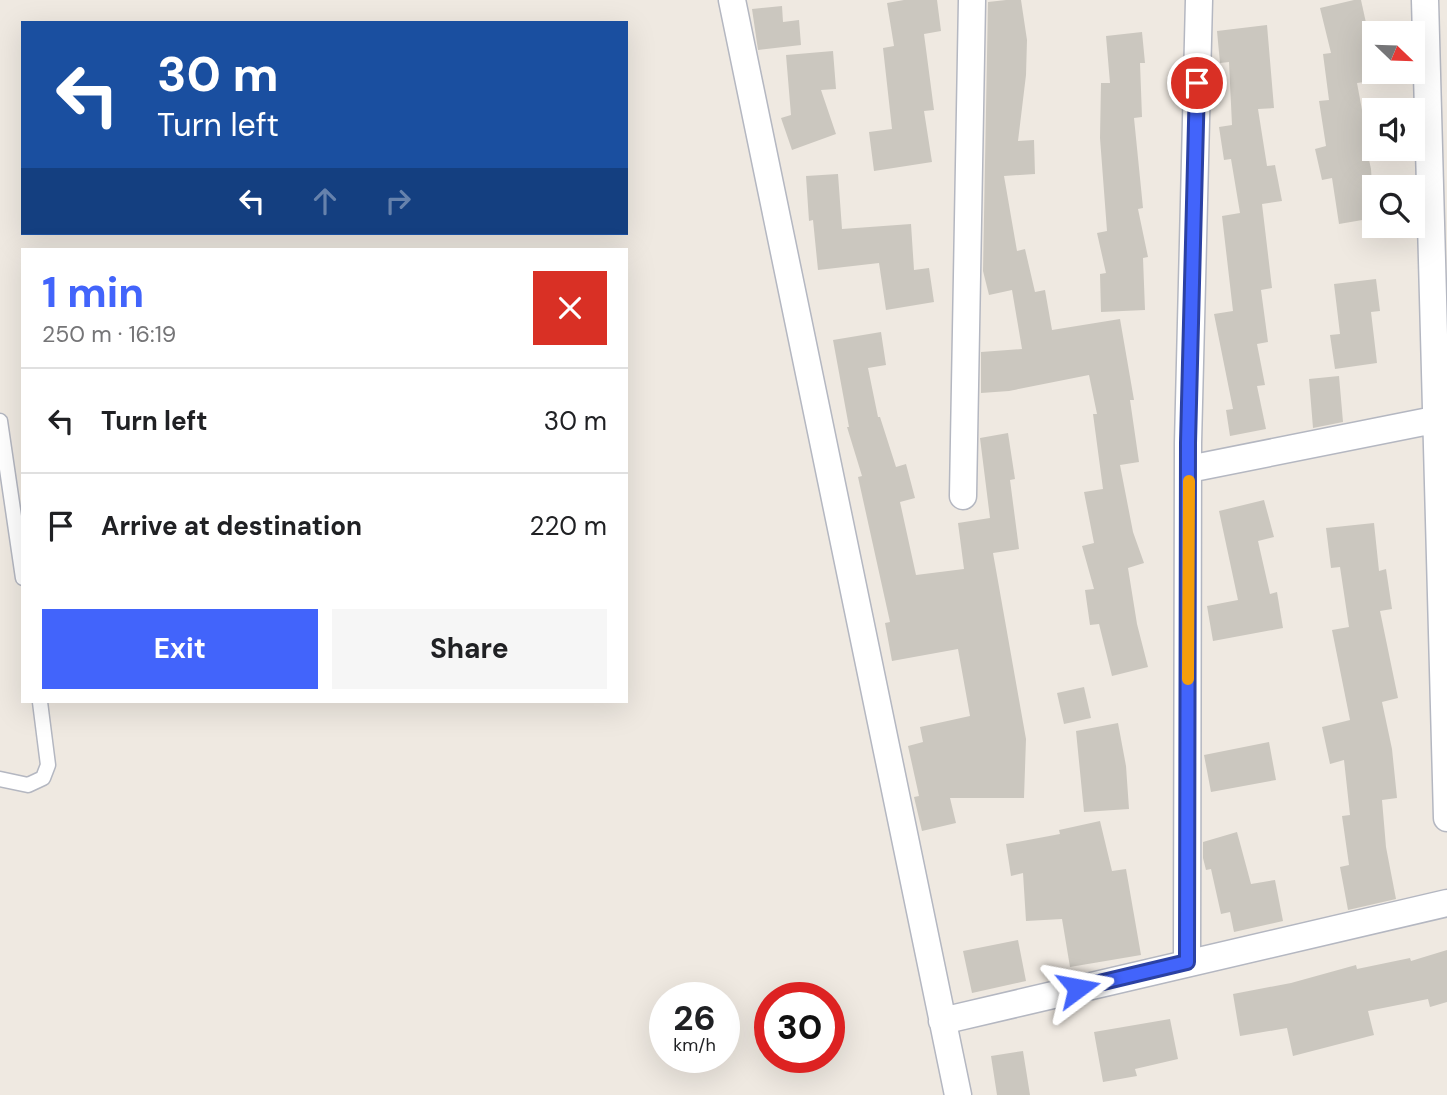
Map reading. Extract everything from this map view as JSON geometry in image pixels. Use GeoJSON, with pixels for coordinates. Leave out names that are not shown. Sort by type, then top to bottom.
{"type":"FeatureCollection","features":[{"type":"Feature","properties":{"kind":"street"},"geometry":{"type":"LineString","coordinates":[[732,0],[958,1095]]}},
{"type":"Feature","properties":{"kind":"street"},"geometry":{"type":"LineString","coordinates":[[963,496],[972,0]]}},
{"type":"Feature","properties":{"kind":"street"},"geometry":{"type":"LineString","coordinates":[[1187,962],[1189,469],[1199,0]]}},
{"type":"Feature","properties":{"kind":"street"},"geometry":{"type":"LineString","coordinates":[[1425,0],[1434,420],[1447,818]]}},
{"type":"Feature","properties":{"kind":"street"},"geometry":{"type":"LineString","coordinates":[[1189,469],[1434,420]]}},
{"type":"Feature","properties":{"kind":"street"},"geometry":{"type":"LineString","coordinates":[[942,1021],[1447,903]]}},
{"type":"Feature","properties":{"kind":"lane"},"geometry":{"type":"LineString","coordinates":[[0,421],[21,564]]}},
{"type":"Feature","properties":{"kind":"lane"},"geometry":{"type":"LineString","coordinates":[[0,779],[28,785],[43,778],[48,765],[40,703]]}},
{"type":"Feature","properties":{"kind":"building"},"geometry":{"type":"Polygon","coordinates":[[[937,0],[941,31],[924,34],[934,110],[924,111],[932,162],[874,171],[869,132],[892,129],[883,48],[894,46],[887,3],[937,0]]]}},
{"type":"Feature","properties":{"kind":"building"},"geometry":{"type":"Polygon","coordinates":[[[1021,0],[1027,40],[1026,75],[1018,141],[1034,140],[1035,174],[1004,176],[1017,251],[1025,249],[1035,292],[1045,290],[1052,330],[1120,319],[1134,400],[1130,400],[1139,462],[1120,465],[1133,532],[1144,563],[1128,568],[1137,624],[1148,667],[1112,676],[1099,624],[1090,625],[1085,590],[1094,589],[1082,546],[1094,543],[1084,492],[1103,489],[1093,414],[1097,414],[1089,375],[1009,391],[981,393],[981,352],[1022,349],[1012,290],[989,295],[983,271],[988,2],[1021,0]]]}},
{"type":"Feature","properties":{"kind":"building"},"geometry":{"type":"Polygon","coordinates":[[[1361,0],[1366,21],[1362,21],[1362,82],[1357,83],[1362,110],[1362,161],[1369,161],[1371,175],[1362,175],[1362,220],[1339,224],[1332,178],[1322,180],[1315,149],[1326,146],[1319,101],[1329,100],[1323,54],[1331,53],[1320,8],[1361,0]]]}},
{"type":"Feature","properties":{"kind":"building"},"geometry":{"type":"Polygon","coordinates":[[[782,6],[783,22],[799,20],[801,45],[758,50],[752,9],[782,6]]]}},
{"type":"Feature","properties":{"kind":"building"},"geometry":{"type":"Polygon","coordinates":[[[1267,25],[1274,108],[1258,109],[1267,166],[1275,165],[1282,201],[1262,204],[1272,288],[1261,290],[1268,342],[1257,344],[1265,385],[1257,386],[1266,429],[1230,436],[1226,410],[1233,409],[1214,314],[1233,311],[1222,216],[1240,213],[1231,159],[1224,160],[1219,127],[1232,125],[1229,62],[1220,63],[1217,31],[1267,25]]]}},
{"type":"Feature","properties":{"kind":"building"},"geometry":{"type":"Polygon","coordinates":[[[1142,32],[1145,63],[1140,63],[1142,117],[1134,118],[1143,208],[1138,209],[1148,257],[1143,258],[1145,310],[1101,312],[1100,274],[1106,273],[1097,233],[1107,231],[1100,138],[1101,83],[1110,83],[1106,36],[1142,32]]]}},
{"type":"Feature","properties":{"kind":"building"},"geometry":{"type":"Polygon","coordinates":[[[833,51],[836,89],[821,90],[836,134],[792,150],[781,118],[791,115],[786,55],[833,51]]]}},
{"type":"Feature","properties":{"kind":"building"},"geometry":{"type":"Polygon","coordinates":[[[838,174],[842,229],[911,224],[914,270],[929,268],[934,302],[886,310],[879,263],[818,270],[813,220],[809,221],[806,176],[838,174]]]}},
{"type":"Feature","properties":{"kind":"building"},"geometry":{"type":"Polygon","coordinates":[[[1376,279],[1380,311],[1371,312],[1377,363],[1335,369],[1330,335],[1340,334],[1334,284],[1376,279]]]}},
{"type":"Feature","properties":{"kind":"building"},"geometry":{"type":"Polygon","coordinates":[[[881,332],[886,365],[868,368],[878,417],[896,467],[906,464],[915,498],[900,502],[916,575],[964,569],[958,523],[990,518],[980,438],[1008,433],[1015,479],[1010,480],[1019,549],[993,553],[1026,739],[1024,798],[950,798],[956,823],[922,831],[914,797],[919,796],[908,746],[923,742],[920,727],[970,716],[958,649],[892,661],[885,623],[890,622],[858,477],[862,476],[847,427],[833,340],[881,332]]]}},
{"type":"Feature","properties":{"kind":"building"},"geometry":{"type":"Polygon","coordinates":[[[1339,376],[1343,422],[1313,428],[1309,379],[1339,376]]]}},
{"type":"Feature","properties":{"kind":"building"},"geometry":{"type":"Polygon","coordinates":[[[1264,500],[1274,537],[1258,541],[1270,594],[1277,592],[1283,628],[1213,641],[1207,606],[1238,600],[1219,511],[1264,500]]]}},
{"type":"Feature","properties":{"kind":"building"},"geometry":{"type":"Polygon","coordinates":[[[1374,523],[1379,571],[1386,569],[1392,609],[1380,611],[1398,698],[1382,702],[1392,749],[1397,798],[1382,800],[1386,847],[1396,899],[1348,910],[1340,867],[1349,865],[1342,816],[1350,815],[1344,760],[1330,764],[1322,727],[1350,720],[1332,630],[1349,627],[1340,567],[1331,568],[1326,528],[1374,523]]]}},
{"type":"Feature","properties":{"kind":"building"},"geometry":{"type":"Polygon","coordinates":[[[1084,687],[1091,718],[1064,724],[1057,693],[1084,687]]]}},
{"type":"Feature","properties":{"kind":"building"},"geometry":{"type":"Polygon","coordinates":[[[1118,723],[1126,766],[1129,809],[1084,812],[1076,731],[1118,723]]]}},
{"type":"Feature","properties":{"kind":"building"},"geometry":{"type":"Polygon","coordinates":[[[1269,742],[1276,780],[1211,792],[1204,755],[1269,742]]]}},
{"type":"Feature","properties":{"kind":"building"},"geometry":{"type":"Polygon","coordinates":[[[1100,821],[1112,871],[1126,869],[1141,955],[1070,967],[1062,919],[1026,921],[1023,873],[1011,876],[1006,844],[1060,834],[1059,830],[1100,821]]]}},
{"type":"Feature","properties":{"kind":"building"},"geometry":{"type":"Polygon","coordinates":[[[1237,832],[1251,884],[1275,880],[1283,921],[1234,932],[1230,912],[1221,914],[1211,869],[1206,870],[1203,858],[1203,842],[1237,832]]]}},
{"type":"Feature","properties":{"kind":"building"},"geometry":{"type":"Polygon","coordinates":[[[1018,940],[1026,981],[972,993],[963,951],[1018,940]]]}},
{"type":"Feature","properties":{"kind":"building"},"geometry":{"type":"Polygon","coordinates":[[[1447,950],[1447,1002],[1430,1007],[1428,999],[1368,1011],[1374,1035],[1293,1056],[1287,1028],[1240,1036],[1233,994],[1291,983],[1356,965],[1357,969],[1410,958],[1411,961],[1447,950]]]}},
{"type":"Feature","properties":{"kind":"building"},"geometry":{"type":"Polygon","coordinates":[[[1170,1019],[1178,1059],[1135,1069],[1137,1076],[1103,1082],[1094,1032],[1170,1019]]]}},
{"type":"Feature","properties":{"kind":"building"},"geometry":{"type":"Polygon","coordinates":[[[1023,1051],[1030,1095],[997,1095],[991,1056],[1023,1051]]]}},
{"type":"Feature","properties":{"kind":"slow traffic"},"geometry":{"type":"LineString","coordinates":[[1188,679],[1189,481]]}},
{"type":"Feature","properties":{"kind":"route"},"geometry":{"type":"LineString","coordinates":[[1078,988],[1187,962],[1188,443],[1197,83]]}}]}
